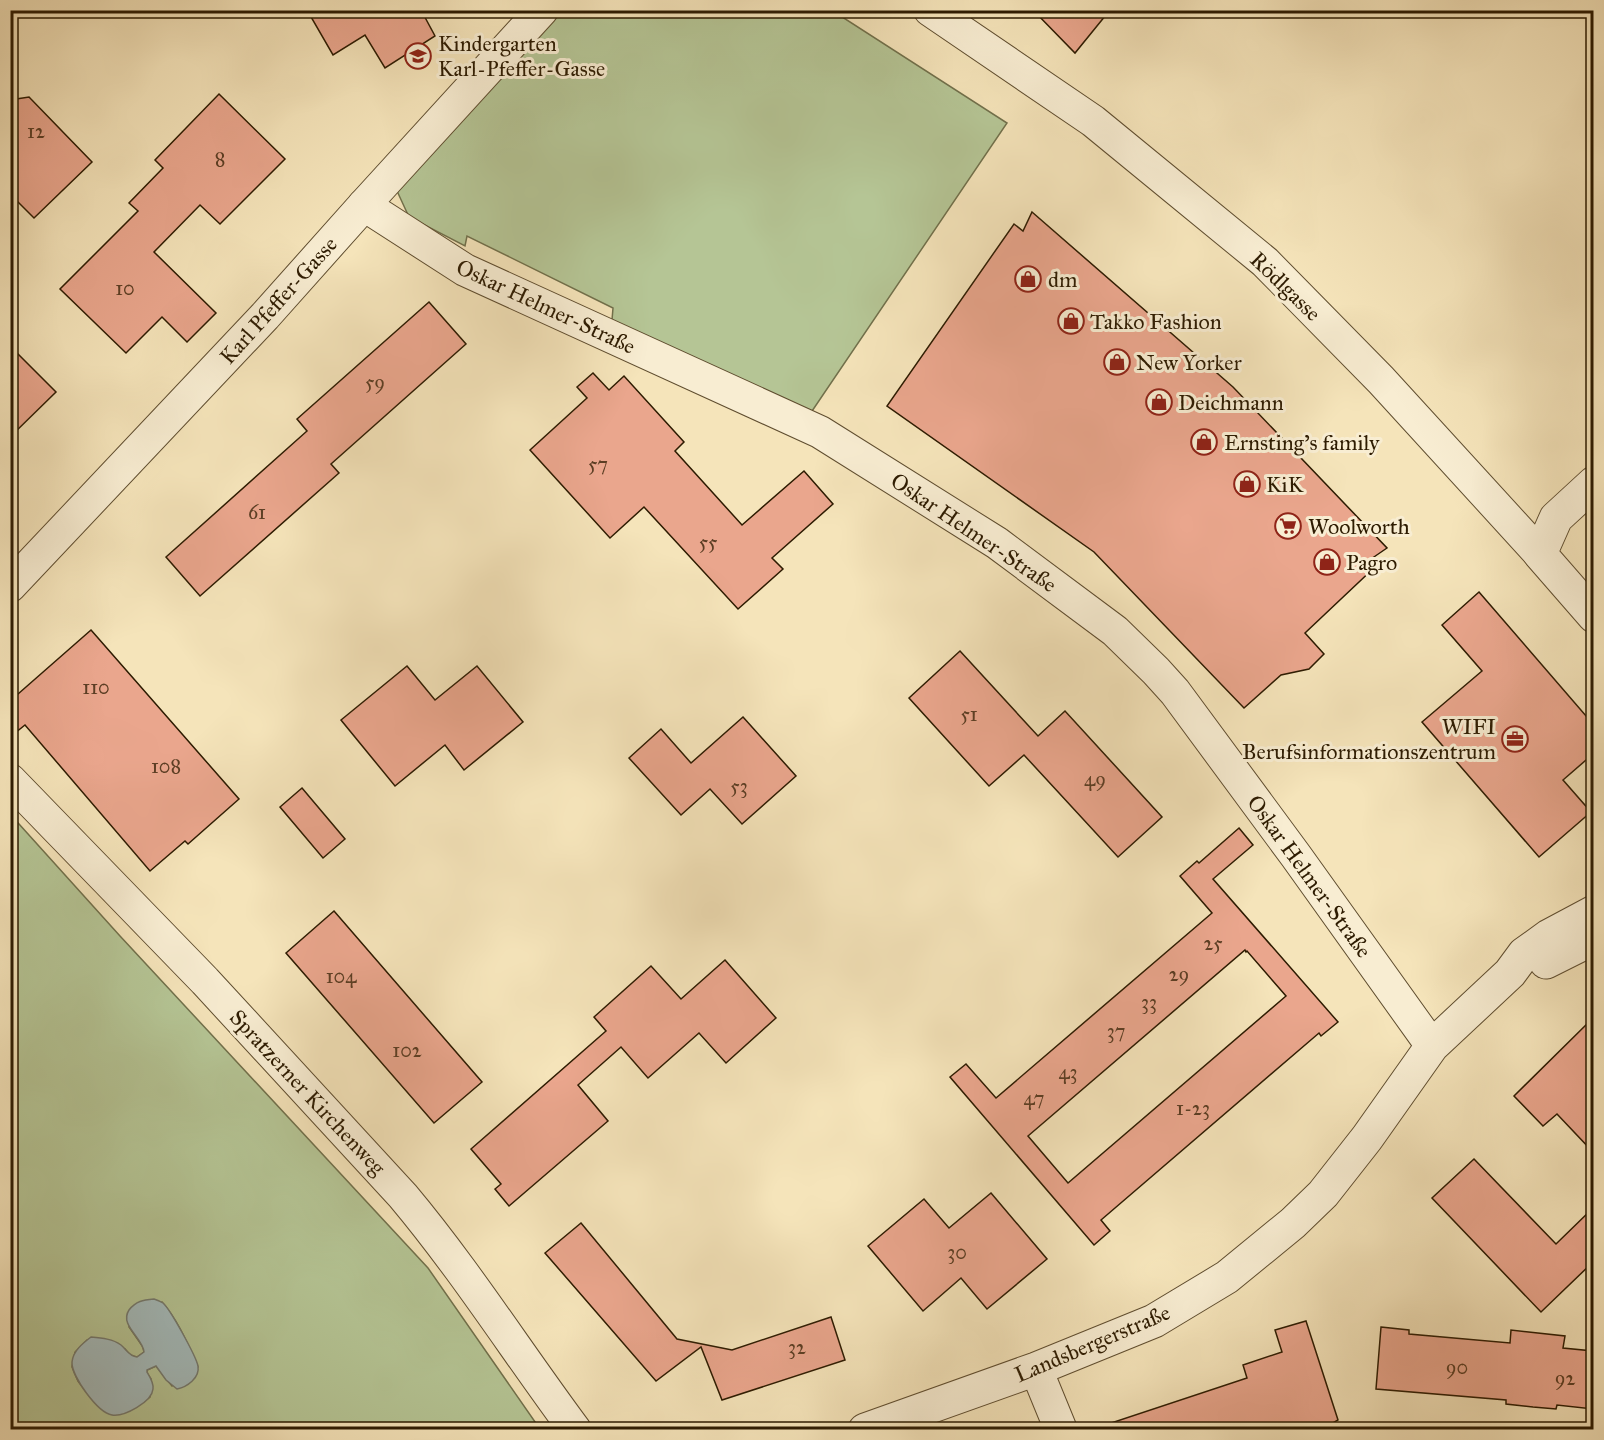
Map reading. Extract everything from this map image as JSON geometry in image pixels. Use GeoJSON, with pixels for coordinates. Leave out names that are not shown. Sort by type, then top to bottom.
{"type":"FeatureCollection","features":[{"type":"Feature","properties":{"kind":"street","name":"Karl Pfeffer-Gasse"},"geometry":{"type":"LineString","coordinates":[[10,586],[265,316],[542,10]]}},
{"type":"Feature","properties":{"kind":"street","name":"Rödlgasse"},"geometry":{"type":"LineString","coordinates":[[930,10],[1093,122],[1265,262],[1381,380],[1540,554],[1593,616]]}},
{"type":"Feature","properties":{"kind":"street","name":"Oskar Helmer-Straße"},"geometry":{"type":"LineString","coordinates":[[364,205],[465,270],[820,432],[997,543],[1103,621],[1131,646],[1175,692],[1432,1046]]}},
{"type":"Feature","properties":{"kind":"street"},"geometry":{"type":"LineString","coordinates":[[1540,554],[1556,518],[1593,483]]}},
{"type":"Feature","properties":{"kind":"street","name":"Spratzerner Kirchenweg"},"geometry":{"type":"LineString","coordinates":[[10,780],[185,960],[404,1196],[433,1231],[575,1430]]}},
{"type":"Feature","properties":{"kind":"street","name":"Landsbergerstraße"},"geometry":{"type":"LineString","coordinates":[[864,1430],[1036,1369],[1154,1321],[1227,1277],[1293,1223],[1323,1194],[1367,1138],[1432,1046],[1510,973],[1524,954],[1549,936],[1593,912]]}},
{"type":"Feature","properties":{"kind":"street","name":"Landsbergerstraße"},"geometry":{"type":"LineString","coordinates":[[1510,973],[1540,964],[1593,938]]}},
{"type":"Feature","properties":{"kind":"street"},"geometry":{"type":"LineString","coordinates":[[1036,1369],[1061,1430]]}},
{"type":"Feature","properties":{"kind":"green space"},"geometry":{"type":"Polygon","coordinates":[[[559,11],[833,11],[1007,123],[808,417],[612,320],[613,308],[467,236],[465,246],[409,217],[397,191],[559,11]]]}},
{"type":"Feature","properties":{"kind":"green space"},"geometry":{"type":"Polygon","coordinates":[[[10,814],[428,1268],[540,1429],[11,1429],[10,814]],[[162,1302],[129,1327],[143,1347],[144,1352],[137,1357],[130,1355],[125,1349],[87,1340],[75,1352],[72,1367],[78,1381],[91,1398],[133,1409],[150,1397],[151,1379],[147,1370],[156,1366],[172,1386],[198,1367],[182,1333],[162,1302]]]}},
{"type":"Feature","properties":{"kind":"water"},"geometry":{"type":"Polygon","coordinates":[[[154,1299],[163,1303],[182,1333],[198,1366],[197,1374],[189,1384],[177,1389],[166,1380],[156,1366],[147,1370],[153,1387],[148,1399],[123,1414],[106,1413],[86,1393],[76,1376],[72,1362],[74,1354],[91,1337],[114,1341],[137,1357],[144,1352],[143,1347],[129,1326],[127,1316],[129,1310],[137,1303],[154,1299]]]}},
{"type":"Feature","properties":{"kind":"building"},"geometry":{"type":"Polygon","coordinates":[[[307,10],[421,10],[435,36],[385,68],[365,35],[333,55],[307,10]]]}},
{"type":"Feature","properties":{"kind":"building"},"geometry":{"type":"Polygon","coordinates":[[[1033,10],[1110,10],[1075,53],[1033,10]]]}},
{"type":"Feature","properties":{"kind":"building"},"geometry":{"type":"Polygon","coordinates":[[[219,94],[285,159],[220,224],[200,205],[154,252],[216,313],[187,342],[162,317],[126,353],[60,289],[138,211],[129,203],[163,168],[155,160],[219,94]]]}},
{"type":"Feature","properties":{"kind":"building"},"geometry":{"type":"Polygon","coordinates":[[[29,97],[92,162],[34,218],[10,194],[10,100],[29,97]]]}},
{"type":"Feature","properties":{"kind":"building"},"geometry":{"type":"Polygon","coordinates":[[[1032,212],[1233,387],[1387,548],[1371,559],[1377,565],[1305,633],[1324,654],[1309,669],[1281,675],[1244,708],[1094,552],[887,406],[1014,224],[1023,231],[1032,212]]]}},
{"type":"Feature","properties":{"kind":"building"},"geometry":{"type":"Polygon","coordinates":[[[429,302],[466,344],[331,464],[339,473],[200,596],[166,557],[307,431],[297,419],[429,302]]]}},
{"type":"Feature","properties":{"kind":"building"},"geometry":{"type":"Polygon","coordinates":[[[10,346],[56,392],[10,437],[10,346]]]}},
{"type":"Feature","properties":{"kind":"building"},"geometry":{"type":"Polygon","coordinates":[[[593,373],[609,390],[624,376],[684,442],[675,451],[742,525],[804,471],[833,504],[772,558],[783,569],[738,609],[644,507],[610,538],[530,450],[587,398],[577,387],[593,373]]]}},
{"type":"Feature","properties":{"kind":"building","name":"WIFI Berufsinformationszentrum"},"geometry":{"type":"Polygon","coordinates":[[[1479,592],[1593,724],[1593,754],[1563,780],[1591,812],[1539,857],[1422,722],[1482,671],[1442,625],[1479,592]]]}},
{"type":"Feature","properties":{"kind":"building"},"geometry":{"type":"Polygon","coordinates":[[[91,630],[239,799],[188,844],[185,841],[150,871],[25,725],[10,737],[10,701],[91,630]]]}},
{"type":"Feature","properties":{"kind":"building"},"geometry":{"type":"Polygon","coordinates":[[[960,651],[1038,736],[1065,711],[1162,817],[1118,857],[1024,755],[989,786],[909,698],[960,651]]]}},
{"type":"Feature","properties":{"kind":"building"},"geometry":{"type":"Polygon","coordinates":[[[407,666],[435,700],[477,666],[523,722],[464,770],[445,745],[395,786],[341,720],[407,666]]]}},
{"type":"Feature","properties":{"kind":"building"},"geometry":{"type":"Polygon","coordinates":[[[743,717],[796,776],[742,824],[710,789],[681,815],[629,758],[661,729],[691,763],[743,717]]]}},
{"type":"Feature","properties":{"kind":"building"},"geometry":{"type":"Polygon","coordinates":[[[302,788],[345,839],[323,858],[280,807],[302,788]]]}},
{"type":"Feature","properties":{"kind":"building"},"geometry":{"type":"Polygon","coordinates":[[[1239,828],[1253,845],[1213,879],[1338,1022],[1321,1036],[1319,1033],[1101,1220],[1110,1231],[1094,1245],[950,1077],[966,1064],[996,1098],[1212,913],[1180,876],[1197,861],[1199,863],[1239,828]],[[1245,950],[1028,1136],[1068,1183],[1286,996],[1245,950]]]}},
{"type":"Feature","properties":{"kind":"building"},"geometry":{"type":"Polygon","coordinates":[[[334,911],[482,1082],[434,1123],[286,953],[334,911]]]}},
{"type":"Feature","properties":{"kind":"building"},"geometry":{"type":"Polygon","coordinates":[[[725,960],[776,1018],[726,1063],[699,1033],[648,1078],[621,1047],[578,1085],[608,1121],[509,1206],[495,1189],[501,1184],[471,1149],[606,1031],[594,1017],[651,966],[681,999],[725,960]]]}},
{"type":"Feature","properties":{"kind":"building"},"geometry":{"type":"Polygon","coordinates":[[[1593,1018],[1593,1152],[1557,1114],[1543,1126],[1514,1096],[1593,1018]]]}},
{"type":"Feature","properties":{"kind":"building"},"geometry":{"type":"Polygon","coordinates":[[[1474,1159],[1556,1244],[1593,1208],[1593,1262],[1541,1312],[1432,1198],[1474,1159]]]}},
{"type":"Feature","properties":{"kind":"building"},"geometry":{"type":"Polygon","coordinates":[[[991,1193],[1047,1259],[987,1309],[961,1278],[923,1311],[868,1246],[924,1199],[949,1228],[991,1193]]]}},
{"type":"Feature","properties":{"kind":"building"},"geometry":{"type":"Polygon","coordinates":[[[581,1223],[677,1339],[732,1350],[831,1317],[845,1360],[722,1400],[701,1347],[656,1381],[545,1253],[581,1223]]]}},
{"type":"Feature","properties":{"kind":"building"},"geometry":{"type":"Polygon","coordinates":[[[1306,1321],[1338,1420],[1321,1430],[1307,1430],[1305,1423],[1285,1430],[1105,1430],[1105,1425],[1247,1378],[1243,1365],[1282,1352],[1275,1330],[1306,1321]]]}},
{"type":"Feature","properties":{"kind":"building"},"geometry":{"type":"Polygon","coordinates":[[[1381,1327],[1409,1330],[1409,1334],[1510,1343],[1511,1330],[1565,1336],[1563,1348],[1593,1351],[1593,1409],[1557,1405],[1556,1409],[1533,1407],[1506,1404],[1506,1400],[1376,1389],[1381,1327]]]}},
{"type":"Feature","properties":{"kind":"place","name":"Kindergarten Karl-Pfeffer-Gasse"},"geometry":{"type":"Point","coordinates":[418,56]}},
{"type":"Feature","properties":{"kind":"place","name":"dm"},"geometry":{"type":"Point","coordinates":[1028,279]}},
{"type":"Feature","properties":{"kind":"place","name":"Takko Fashion"},"geometry":{"type":"Point","coordinates":[1071,321]}},
{"type":"Feature","properties":{"kind":"place","name":"New Yorker"},"geometry":{"type":"Point","coordinates":[1117,362]}},
{"type":"Feature","properties":{"kind":"place","name":"Deichmann"},"geometry":{"type":"Point","coordinates":[1159,402]}},
{"type":"Feature","properties":{"kind":"place","name":"Ernsting's family"},"geometry":{"type":"Point","coordinates":[1204,442]}},
{"type":"Feature","properties":{"kind":"place","name":"KiK"},"geometry":{"type":"Point","coordinates":[1247,484]}},
{"type":"Feature","properties":{"kind":"place","name":"Woolworth"},"geometry":{"type":"Point","coordinates":[1288,526]}},
{"type":"Feature","properties":{"kind":"place","name":"Pagro"},"geometry":{"type":"Point","coordinates":[1327,562]}},
{"type":"Feature","properties":{"kind":"place","name":"WIFI Berufsinformationszentrum"},"geometry":{"type":"Point","coordinates":[1515,739]}}]}
